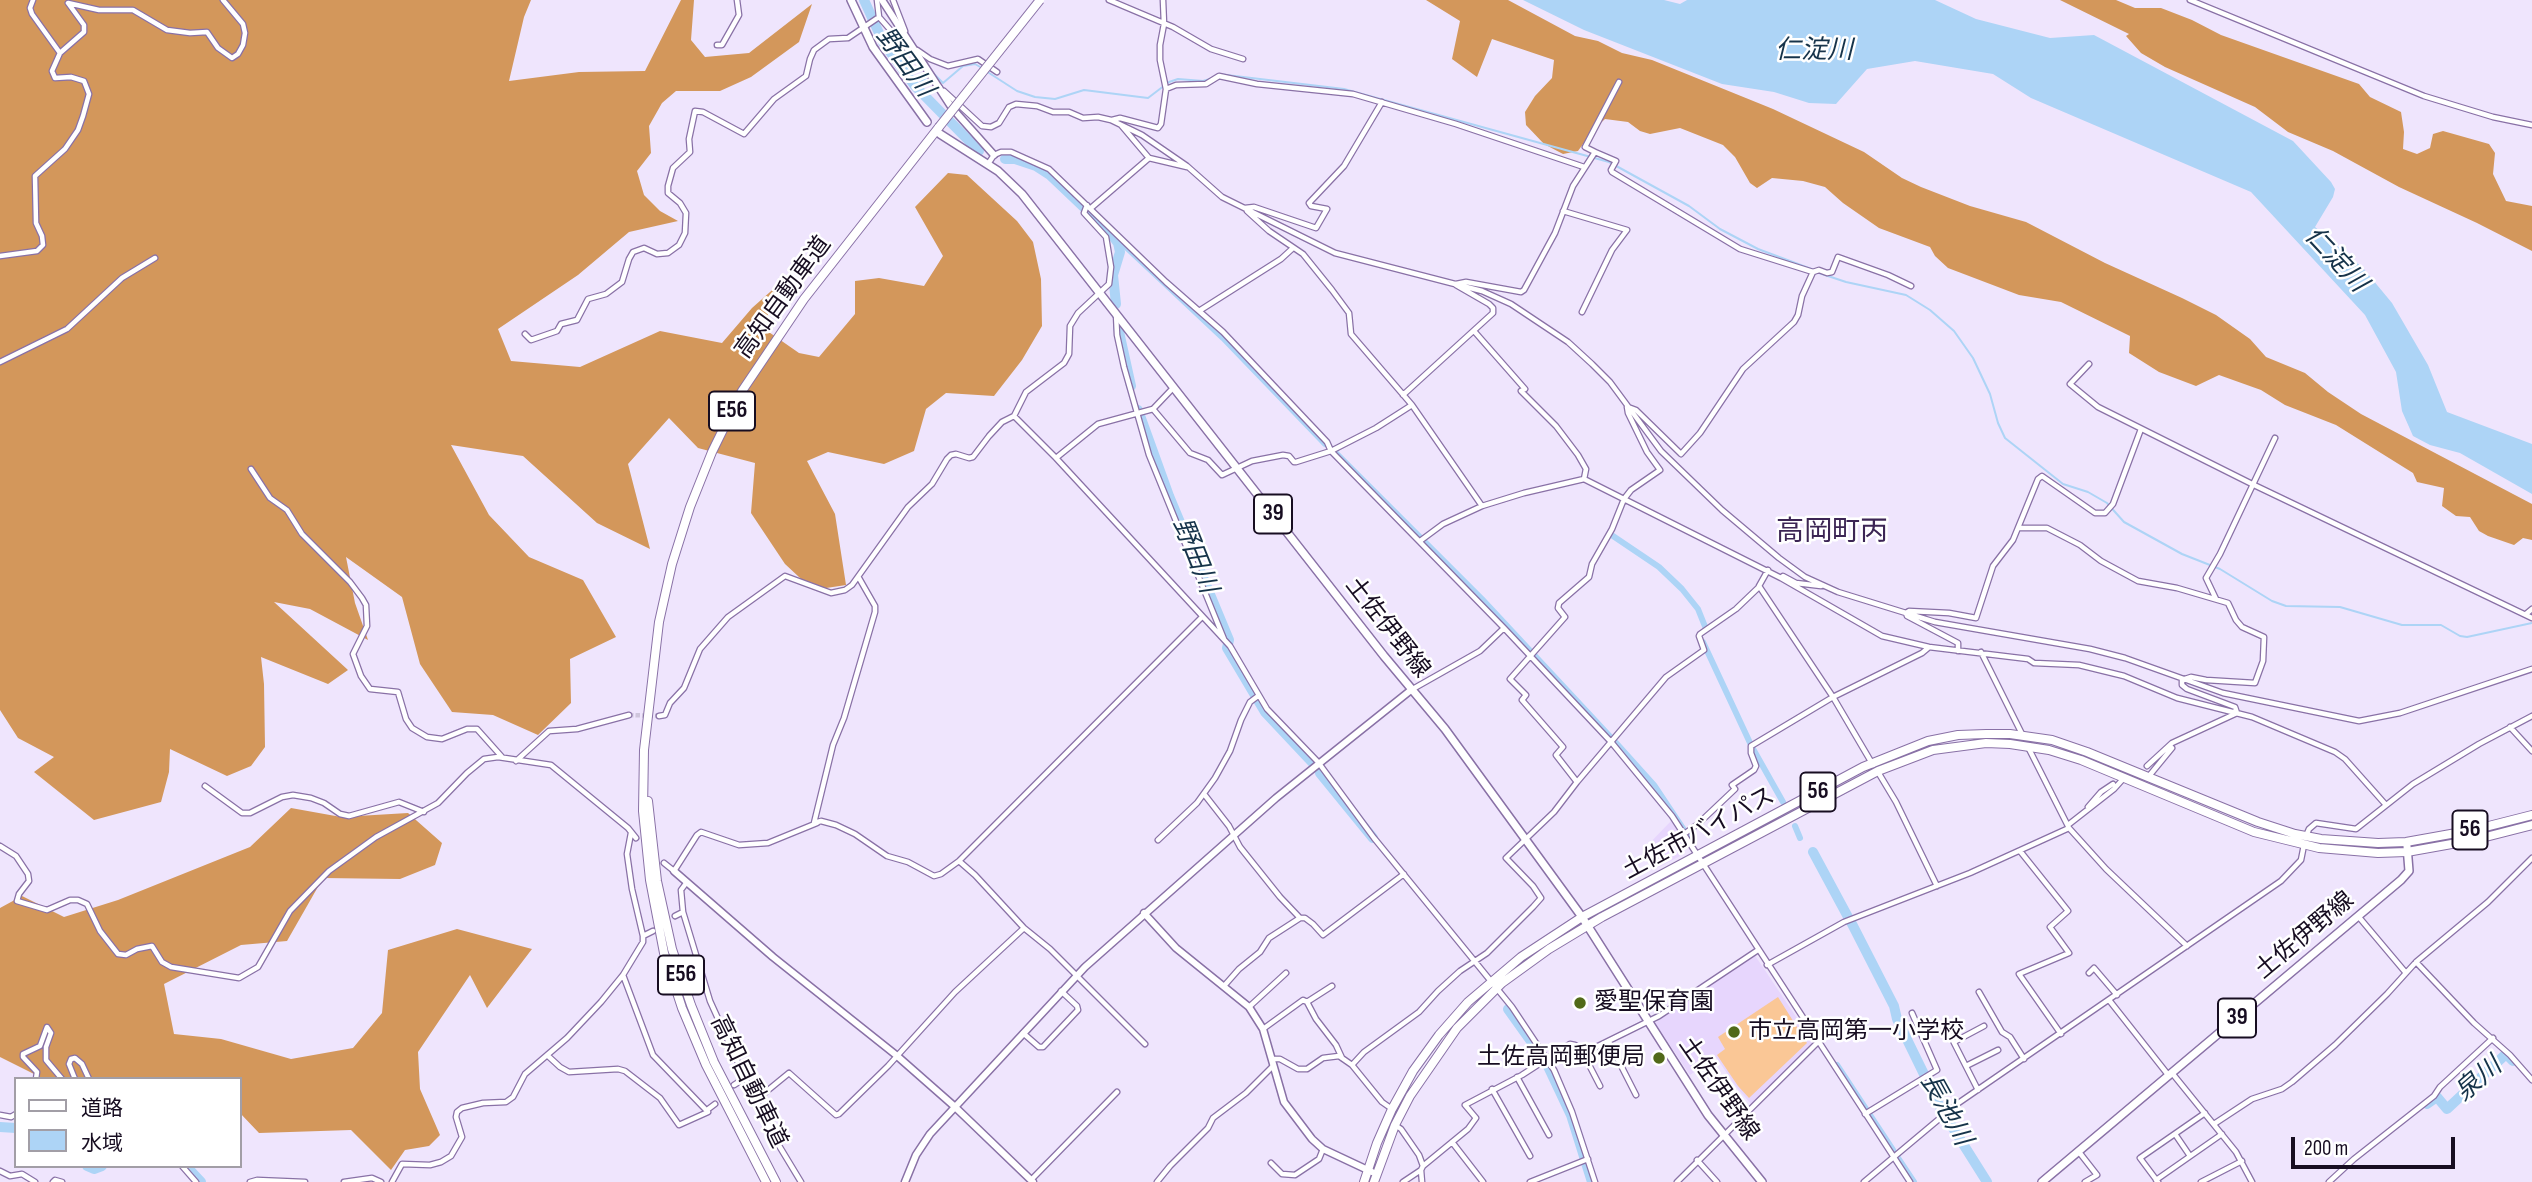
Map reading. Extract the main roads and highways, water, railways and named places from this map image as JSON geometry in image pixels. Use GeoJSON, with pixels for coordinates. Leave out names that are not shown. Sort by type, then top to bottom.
{"type":"FeatureCollection","features":[{"type":"Feature","properties":{"kind":"highway","name":"高知自動車道"},"geometry":{"type":"LineString","coordinates":[[766,1182],[706,1065],[682,1008],[664,953],[650,880],[643,811],[644,750],[659,622],[672,564],[690,507],[726,421],[768,350],[804,299],[1040,0]]}},
{"type":"Feature","properties":{"kind":"highway","name":"土佐市バイパス"},"geometry":{"type":"LineString","coordinates":[[1376,1178],[1395,1125],[1436,1056],[1493,985],[1521,957],[1582,917],[1700,860],[1928,741],[1958,735],[1986,734],[2052,740],[2305,841]]}},
{"type":"Feature","properties":{"kind":"highway","name":"土佐市バイパス"},"geometry":{"type":"LineString","coordinates":[[1875,767],[1952,747],[1986,743],[2028,746],[2081,760],[2254,832],[2378,853],[2532,815]]}},
{"type":"Feature","properties":{"kind":"highway","name":"高知自動車道"},"geometry":{"type":"LineString","coordinates":[[644,750],[657,881],[672,949],[714,1062],[776,1182]]}},
{"type":"Feature","properties":{"kind":"highway","name":"土佐市バイパス"},"geometry":{"type":"LineString","coordinates":[[2407,847],[2474,840],[2532,825]]}},
{"type":"Feature","properties":{"kind":"highway","name":"土佐市バイパス"},"geometry":{"type":"LineString","coordinates":[[1364,1182],[1392,1109],[1413,1071],[1439,1035],[1468,1002],[1588,926],[1700,860]]}},
{"type":"Feature","properties":{"kind":"main road"},"geometry":{"type":"LineString","coordinates":[[851,0],[880,58],[927,122]]}},
{"type":"Feature","properties":{"kind":"main road","name":"土佐伊野線"},"geometry":{"type":"LineString","coordinates":[[939,130],[988,164],[1022,194],[1411,690],[1445,729],[1582,917],[1708,1115],[1762,1182]]}},
{"type":"Feature","properties":{"kind":"main road","name":"土佐伊野線"},"geometry":{"type":"LineString","coordinates":[[2042,1182],[2407,874],[2407,847]]}},
{"type":"Feature","properties":{"kind":"water","name":"仁淀川"},"geometry":{"type":"Polygon","coordinates":[[[1523,0],[1664,0],[1680,4],[1687,0],[1935,0],[1976,19],[2050,38],[2094,35],[2293,141],[2335,189],[2315,227],[2363,268],[2392,303],[2428,365],[2447,412],[2532,444],[2532,494],[2460,453],[2430,445],[2413,436],[2402,411],[2396,372],[2365,315],[2251,192],[2031,98],[1993,74],[1915,61],[1867,69],[1836,104],[1809,103],[1774,92],[1722,84],[1584,30],[1523,0]]]}},
{"type":"Feature","properties":{"kind":"waterway","name":"野田川"},"geometry":{"type":"LineString","coordinates":[[864,0],[883,42],[915,86],[979,151]]}},
{"type":"Feature","properties":{"kind":"waterway"},"geometry":{"type":"LineString","coordinates":[[933,73],[943,83],[963,66],[975,64],[982,68]]}},
{"type":"Feature","properties":{"kind":"waterway"},"geometry":{"type":"LineString","coordinates":[[986,71],[1017,91],[1035,97],[1055,99],[1084,90],[1148,98],[1169,82],[1178,79],[1210,79]]}},
{"type":"Feature","properties":{"kind":"waterway"},"geometry":{"type":"LineString","coordinates":[[1218,74],[1344,89],[1609,162],[1689,206],[1720,229],[1758,249],[1814,270]]}},
{"type":"Feature","properties":{"kind":"waterway"},"geometry":{"type":"LineString","coordinates":[[915,86],[929,76]]}},
{"type":"Feature","properties":{"kind":"waterway","name":"野田川"},"geometry":{"type":"LineString","coordinates":[[1005,159],[1015,159],[1036,166],[1050,175],[1110,232],[1118,243],[1120,252],[1113,275],[1116,304]]}},
{"type":"Feature","properties":{"kind":"waterway"},"geometry":{"type":"LineString","coordinates":[[1110,232],[1223,338],[1325,444]]}},
{"type":"Feature","properties":{"kind":"waterway"},"geometry":{"type":"LineString","coordinates":[[1819,273],[1846,282],[1906,295],[1930,310],[1954,331],[1973,358],[1990,394],[2005,438],[2063,484],[2088,492],[2107,503],[2124,522],[2182,554],[2220,569],[2272,601],[2286,606],[2340,607],[2402,625],[2441,625],[2467,637],[2532,623]]}},
{"type":"Feature","properties":{"kind":"waterway","name":"野田川"},"geometry":{"type":"LineString","coordinates":[[1118,327],[1131,386]]}},
{"type":"Feature","properties":{"kind":"waterway","name":"野田川"},"geometry":{"type":"LineString","coordinates":[[1138,410],[1169,496],[1229,640],[1227,648],[1265,712],[1312,762]]}},
{"type":"Feature","properties":{"kind":"waterway"},"geometry":{"type":"LineString","coordinates":[[1335,452],[1482,599],[1618,745],[1654,785],[1692,842]]}},
{"type":"Feature","properties":{"kind":"waterway"},"geometry":{"type":"LineString","coordinates":[[1613,536],[1659,567],[1682,589],[1698,609],[1706,629]]}},
{"type":"Feature","properties":{"kind":"waterway"},"geometry":{"type":"LineString","coordinates":[[1703,642],[1751,745]]}},
{"type":"Feature","properties":{"kind":"waterway"},"geometry":{"type":"LineString","coordinates":[[1752,747],[1783,802]]}},
{"type":"Feature","properties":{"kind":"waterway","name":"野田川"},"geometry":{"type":"LineString","coordinates":[[1320,773],[1373,838]]}},
{"type":"Feature","properties":{"kind":"waterway"},"geometry":{"type":"LineString","coordinates":[[1795,826],[1800,838]]}},
{"type":"Feature","properties":{"kind":"waterway","name":"長池川"},"geometry":{"type":"LineString","coordinates":[[1813,852],[1848,917]]}},
{"type":"Feature","properties":{"kind":"waterway","name":"長池川"},"geometry":{"type":"LineString","coordinates":[[1851,922],[1894,1006],[1897,1019],[1941,1109],[1987,1182]]}},
{"type":"Feature","properties":{"kind":"waterway","name":"野田川"},"geometry":{"type":"LineString","coordinates":[[1508,1009],[1543,1058]]}},
{"type":"Feature","properties":{"kind":"waterway","name":"泉川"},"geometry":{"type":"LineString","coordinates":[[2427,1104],[2437,1097],[2447,1109],[2506,1054],[2513,1061]]}},
{"type":"Feature","properties":{"kind":"waterway","name":"野田川"},"geometry":{"type":"LineString","coordinates":[[1546,1062],[1571,1115],[1592,1182]]}},
{"type":"Feature","properties":{"kind":"waterway"},"geometry":{"type":"LineString","coordinates":[[1837,1065],[1893,1150]]}},
{"type":"Feature","properties":{"kind":"waterway"},"geometry":{"type":"LineString","coordinates":[[0,1127],[14,1128]]}},
{"type":"Feature","properties":{"kind":"waterway"},"geometry":{"type":"LineString","coordinates":[[1898,1158],[1914,1182]]}},
{"type":"Feature","properties":{"kind":"waterway"},"geometry":{"type":"LineString","coordinates":[[92,1168],[97,1168]]}},
{"type":"Feature","properties":{"kind":"waterway"},"geometry":{"type":"LineString","coordinates":[[188,1168],[201,1182]]}},
{"type":"Feature","properties":{"kind":"tunnel"},"geometry":{"type":"LineString","coordinates":[[629,715],[659,716]]}},
{"type":"Feature","properties":{"kind":"place","name":"愛聖保育園"},"geometry":{"type":"Point","coordinates":[1580,1003]}},
{"type":"Feature","properties":{"kind":"place","name":"市立高岡第一小学校"},"geometry":{"type":"Point","coordinates":[1734,1032]}},
{"type":"Feature","properties":{"kind":"place","name":"土佐高岡郵便局"},"geometry":{"type":"Point","coordinates":[1659,1058]}},
{"type":"Feature","properties":{"kind":"district","name":"高岡町丙"},"geometry":{"type":"Point","coordinates":[1832,533]}}]}
